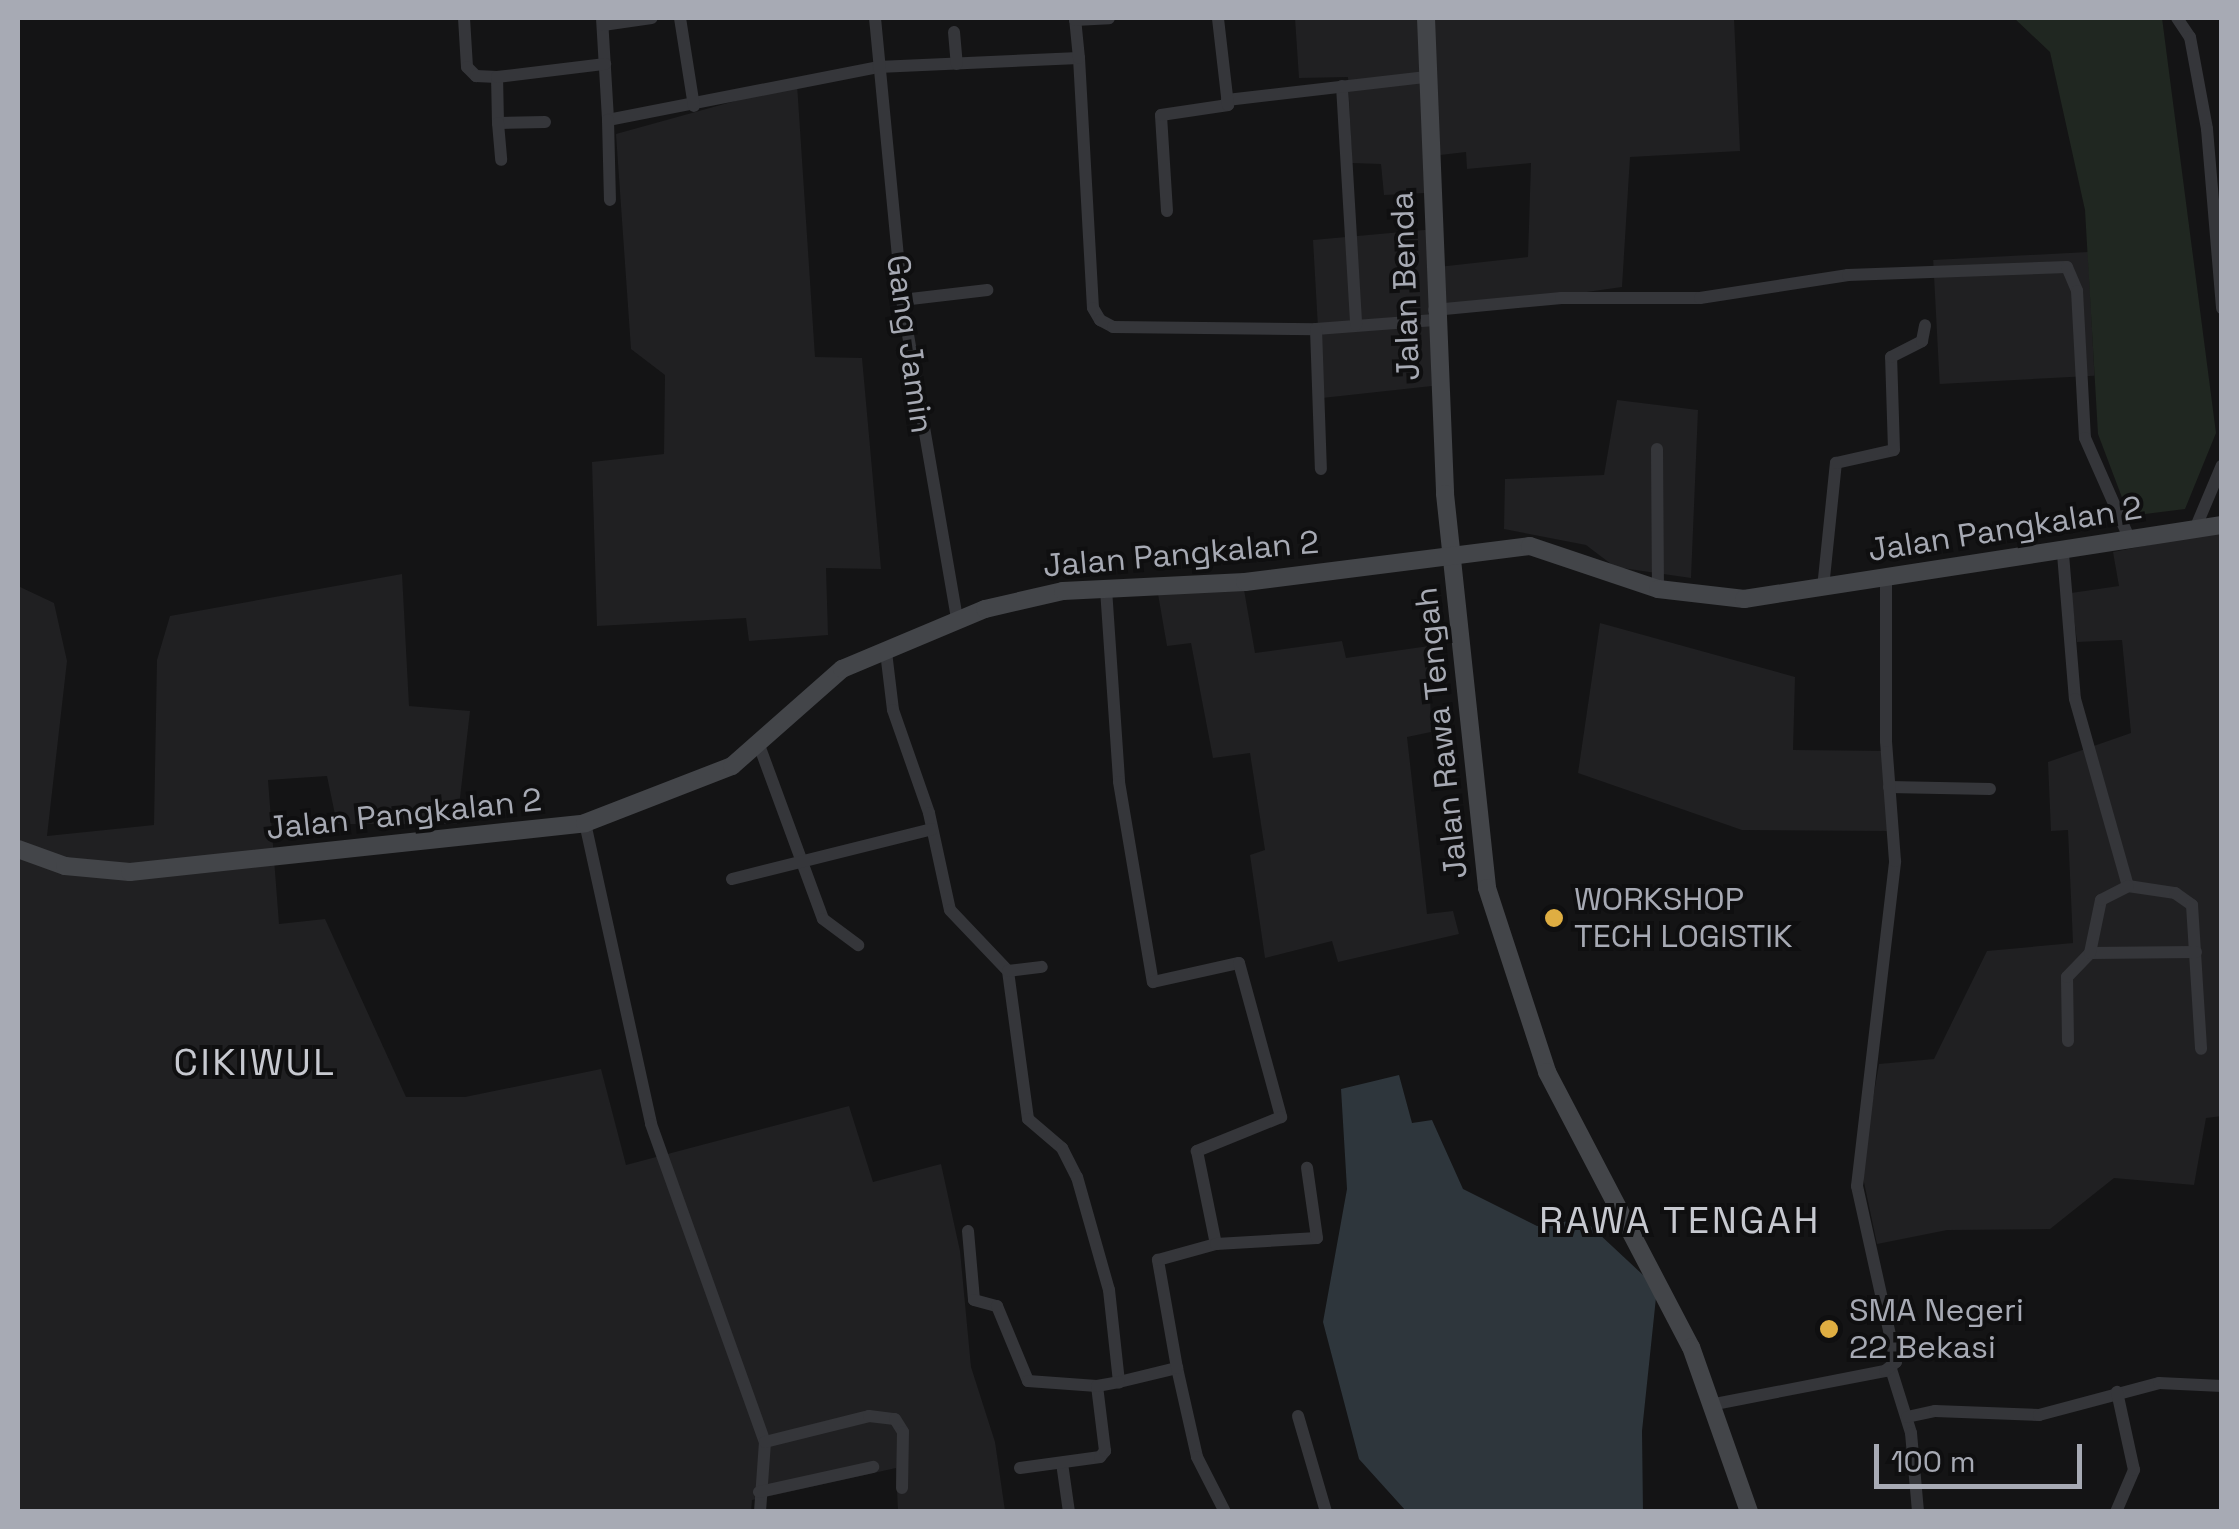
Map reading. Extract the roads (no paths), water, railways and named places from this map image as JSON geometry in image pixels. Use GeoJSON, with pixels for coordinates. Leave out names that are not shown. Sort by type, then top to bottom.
{"type":"FeatureCollection","features":[{"type":"Feature","properties":{"kind":"street"},"geometry":{"type":"LineString","coordinates":[[464,18],[467,67],[476,76],[605,64]]}},
{"type":"Feature","properties":{"kind":"street"},"geometry":{"type":"LineString","coordinates":[[610,200],[602,21],[652,18]]}},
{"type":"Feature","properties":{"kind":"street"},"geometry":{"type":"LineString","coordinates":[[680,18],[694,106]]}},
{"type":"Feature","properties":{"kind":"street","name":"Gang Jamin"},"geometry":{"type":"LineString","coordinates":[[875,18],[902,300],[957,619]]}},
{"type":"Feature","properties":{"kind":"street"},"geometry":{"type":"LineString","coordinates":[[1109,18],[1075,19],[1093,308],[1100,320],[1113,327],[1316,328],[1561,298],[1700,298],[1848,274],[2068,267],[2077,290],[2086,438],[2130,540]]}},
{"type":"Feature","properties":{"kind":"street"},"geometry":{"type":"LineString","coordinates":[[1167,211],[1160,115],[1225,108],[1218,18]]}},
{"type":"Feature","properties":{"kind":"street","name":"Jalan Benda"},"geometry":{"type":"LineString","coordinates":[[1426,18],[1435,315],[1450,552]]}},
{"type":"Feature","properties":{"kind":"street"},"geometry":{"type":"LineString","coordinates":[[2177,18],[2190,37],[2214,128],[2222,308]]}},
{"type":"Feature","properties":{"kind":"street"},"geometry":{"type":"LineString","coordinates":[[954,32],[957,64]]}},
{"type":"Feature","properties":{"kind":"street"},"geometry":{"type":"LineString","coordinates":[[608,120],[878,68],[1079,58]]}},
{"type":"Feature","properties":{"kind":"street"},"geometry":{"type":"LineString","coordinates":[[497,77],[501,160]]}},
{"type":"Feature","properties":{"kind":"street"},"geometry":{"type":"LineString","coordinates":[[1227,100],[1428,77]]}},
{"type":"Feature","properties":{"kind":"street"},"geometry":{"type":"LineString","coordinates":[[1342,86],[1356,325]]}},
{"type":"Feature","properties":{"kind":"street"},"geometry":{"type":"LineString","coordinates":[[498,123],[546,122]]}},
{"type":"Feature","properties":{"kind":"street"},"geometry":{"type":"LineString","coordinates":[[902,300],[986,290]]}},
{"type":"Feature","properties":{"kind":"street"},"geometry":{"type":"LineString","coordinates":[[1822,588],[1836,462],[1894,450],[1891,357],[1922,342],[1925,325]]}},
{"type":"Feature","properties":{"kind":"street"},"geometry":{"type":"LineString","coordinates":[[1316,328],[1321,469]]}},
{"type":"Feature","properties":{"kind":"street"},"geometry":{"type":"LineString","coordinates":[[1657,449],[1658,589]]}},
{"type":"Feature","properties":{"kind":"street"},"geometry":{"type":"LineString","coordinates":[[2195,530],[2222,465]]}},
{"type":"Feature","properties":{"kind":"street","name":"Jalan Pangkalan 2"},"geometry":{"type":"LineString","coordinates":[[18,849],[65,866],[130,872],[584,824],[685,789],[759,746],[842,670],[957,619],[1035,596],[1300,576],[1450,552],[1530,546],[1658,589],[1744,599],[2063,554],[2222,525]]}},
{"type":"Feature","properties":{"kind":"street","name":"Jalan Rawa Tengah"},"geometry":{"type":"LineString","coordinates":[[1450,552],[1487,888],[1547,1072],[1715,1404],[1749,1512]]}},
{"type":"Feature","properties":{"kind":"street"},"geometry":{"type":"LineString","coordinates":[[2063,554],[2076,698],[2128,886]]}},
{"type":"Feature","properties":{"kind":"street"},"geometry":{"type":"LineString","coordinates":[[1886,577],[1889,786],[1895,860],[1857,1186],[1864,1240],[1896,1354],[1891,1369],[1908,1417],[1918,1512]]}},
{"type":"Feature","properties":{"kind":"street"},"geometry":{"type":"LineString","coordinates":[[1106,589],[1118,782],[1153,982],[1239,962],[1280,1117],[1197,1151],[1216,1244]]}},
{"type":"Feature","properties":{"kind":"street"},"geometry":{"type":"LineString","coordinates":[[886,652],[897,724],[932,829],[950,910],[1008,970],[1021,1094],[1028,1118],[1062,1148],[1076,1177],[1109,1290],[1120,1382]]}},
{"type":"Feature","properties":{"kind":"street"},"geometry":{"type":"LineString","coordinates":[[759,746],[788,810],[800,864],[823,919],[858,945]]}},
{"type":"Feature","properties":{"kind":"street"},"geometry":{"type":"LineString","coordinates":[[1889,786],[1990,788]]}},
{"type":"Feature","properties":{"kind":"street"},"geometry":{"type":"LineString","coordinates":[[584,824],[651,1124],[765,1442],[760,1512]]}},
{"type":"Feature","properties":{"kind":"street"},"geometry":{"type":"LineString","coordinates":[[732,880],[932,829]]}},
{"type":"Feature","properties":{"kind":"street"},"geometry":{"type":"LineString","coordinates":[[2068,1040],[2067,978],[2090,953],[2101,900],[2128,886],[2186,898],[2196,952],[2201,1050]]}},
{"type":"Feature","properties":{"kind":"street"},"geometry":{"type":"LineString","coordinates":[[2090,953],[2196,952]]}},
{"type":"Feature","properties":{"kind":"street"},"geometry":{"type":"LineString","coordinates":[[1008,970],[1042,967]]}},
{"type":"Feature","properties":{"kind":"street"},"geometry":{"type":"LineString","coordinates":[[1225,1512],[1198,1457],[1158,1260],[1216,1244],[1317,1238],[1307,1168]]}},
{"type":"Feature","properties":{"kind":"street"},"geometry":{"type":"LineString","coordinates":[[968,1231],[974,1300],[997,1306],[1028,1382],[1097,1386],[1177,1368]]}},
{"type":"Feature","properties":{"kind":"street"},"geometry":{"type":"LineString","coordinates":[[1715,1404],[1891,1369]]}},
{"type":"Feature","properties":{"kind":"street"},"geometry":{"type":"LineString","coordinates":[[1908,1417],[1935,1411],[2039,1415],[2159,1383],[2222,1386]]}},
{"type":"Feature","properties":{"kind":"street"},"geometry":{"type":"LineString","coordinates":[[1020,1468],[1062,1463],[1105,1451],[1097,1386]]}},
{"type":"Feature","properties":{"kind":"street"},"geometry":{"type":"LineString","coordinates":[[2116,1512],[2134,1470],[2118,1392]]}},
{"type":"Feature","properties":{"kind":"street"},"geometry":{"type":"LineString","coordinates":[[765,1442],[870,1416],[895,1419],[903,1432],[902,1488]]}},
{"type":"Feature","properties":{"kind":"street"},"geometry":{"type":"LineString","coordinates":[[1298,1416],[1326,1512]]}},
{"type":"Feature","properties":{"kind":"street"},"geometry":{"type":"LineString","coordinates":[[1062,1463],[1069,1512]]}},
{"type":"Feature","properties":{"kind":"street"},"geometry":{"type":"LineString","coordinates":[[759,1492],[873,1467]]}},
{"type":"Feature","properties":{"kind":"place","name":"WORKSHOP TECH LOGISTIK"},"geometry":{"type":"Point","coordinates":[1554,918]}},
{"type":"Feature","properties":{"kind":"place","name":"SMA Negeri 22 Bekasi"},"geometry":{"type":"Point","coordinates":[1829,1329]}},
{"type":"Feature","properties":{"kind":"district","name":"CIKIWUL"},"geometry":{"type":"Point","coordinates":[255,1063]}},
{"type":"Feature","properties":{"kind":"district","name":"RAWA TENGAH"},"geometry":{"type":"Point","coordinates":[1680,1221]}}]}
